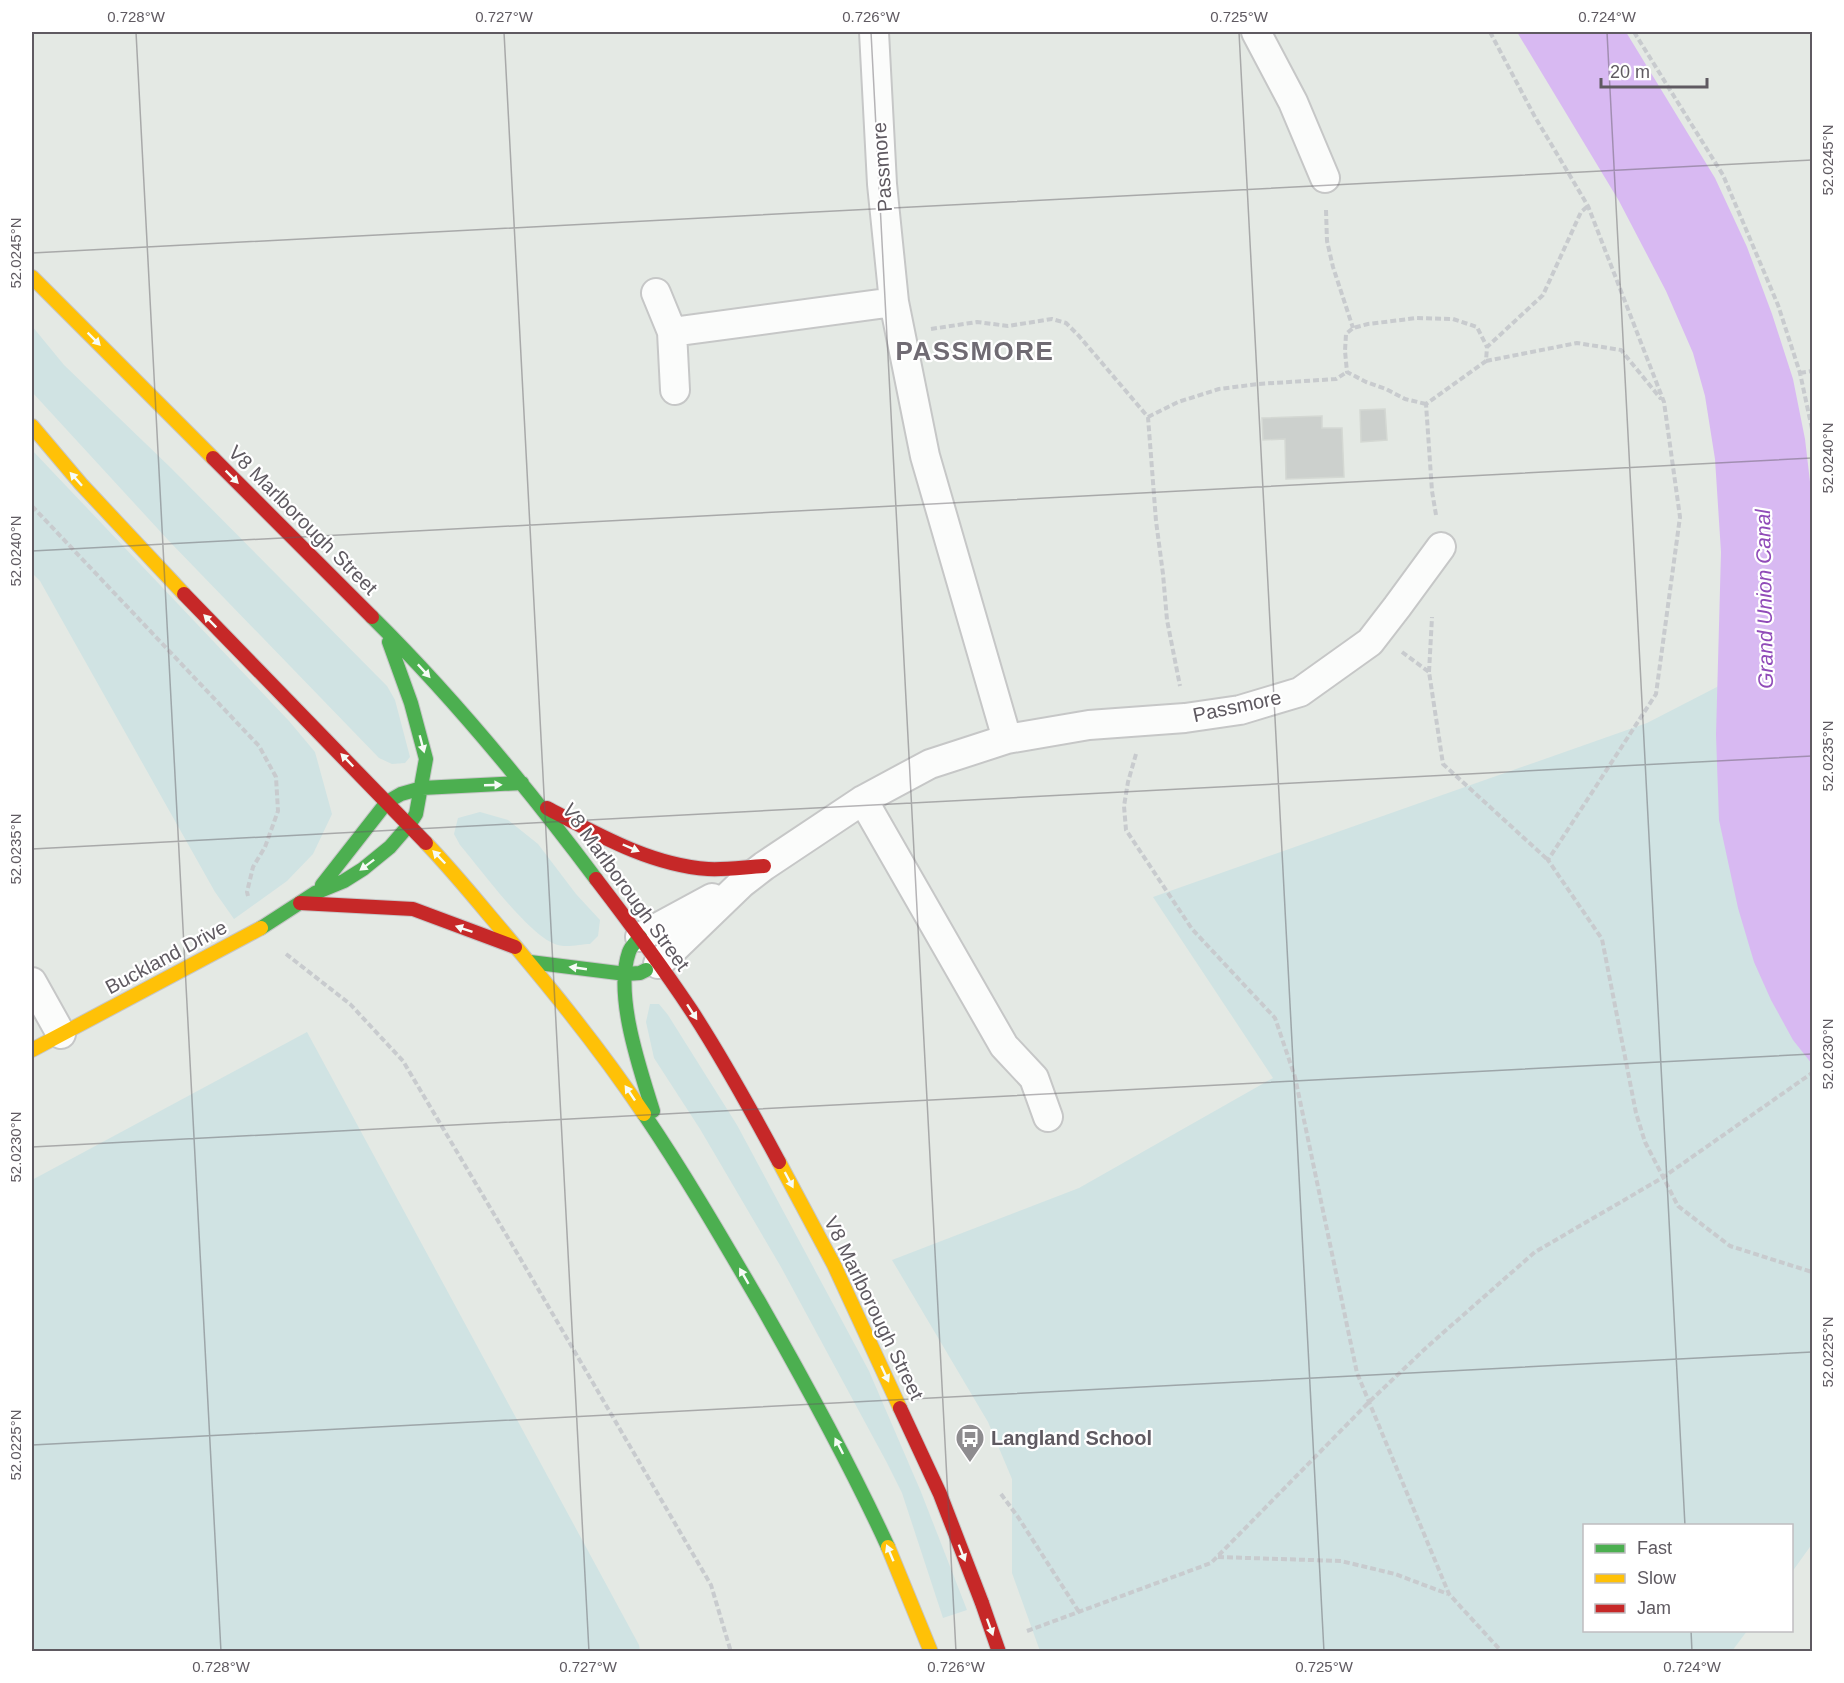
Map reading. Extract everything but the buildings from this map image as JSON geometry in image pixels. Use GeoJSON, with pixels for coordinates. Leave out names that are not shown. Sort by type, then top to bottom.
{"type":"FeatureCollection","features":[{"type":"Feature","properties":{"kind":"street","name":"Passmore"},"geometry":{"type":"LineString","coordinates":[[874,32],[882,184],[894,302],[924,456],[1007,739]]}},
{"type":"Feature","properties":{"kind":"street"},"geometry":{"type":"LineString","coordinates":[[1256,32],[1293,102],[1325,178]]}},
{"type":"Feature","properties":{"kind":"street","name":"V8 Marlborough Street"},"geometry":{"type":"LineString","coordinates":[[32,277],[384,628],[470,722],[540,804],[640,937],[691,1010],[738,1084],[834,1264],[940,1494],[999,1652]]}},
{"type":"Feature","properties":{"kind":"street"},"geometry":{"type":"LineString","coordinates":[[656,293],[672,332],[675,390]]}},
{"type":"Feature","properties":{"kind":"street"},"geometry":{"type":"LineString","coordinates":[[672,332],[894,302]]}},
{"type":"Feature","properties":{"kind":"street"},"geometry":{"type":"LineString","coordinates":[[32,426],[74,477],[199,611],[317,728],[452,870],[519,948],[626,1087],[722,1239],[818,1406],[866,1498],[922,1626],[931,1652]]}},
{"type":"Feature","properties":{"kind":"street","name":"Passmore"},"geometry":{"type":"LineString","coordinates":[[640,937],[753,874],[863,801],[930,764],[1007,739],[1089,725],[1146,722],[1240,710],[1300,692],[1370,642],[1442,547]]}},
{"type":"Feature","properties":{"kind":"street","name":"Buckland Drive"},"geometry":{"type":"LineString","coordinates":[[32,1050],[265,926],[315,893],[344,881],[390,847],[409,825],[416,814],[426,759],[411,703],[384,628]]}},
{"type":"Feature","properties":{"kind":"street"},"geometry":{"type":"LineString","coordinates":[[387,802],[401,794],[422,788],[522,783]]}},
{"type":"Feature","properties":{"kind":"street"},"geometry":{"type":"LineString","coordinates":[[863,801],[1004,1046],[1034,1078],[1048,1117]]}},
{"type":"Feature","properties":{"kind":"street","name":"Buckland Drive"},"geometry":{"type":"LineString","coordinates":[[315,893],[387,802]]}},
{"type":"Feature","properties":{"kind":"street"},"geometry":{"type":"LineString","coordinates":[[540,804],[590,831],[652,857],[699,868],[753,874]]}},
{"type":"Feature","properties":{"kind":"street","name":"Passmore"},"geometry":{"type":"LineString","coordinates":[[658,964],[753,874]]}},
{"type":"Feature","properties":{"kind":"street"},"geometry":{"type":"LineString","coordinates":[[299,903],[413,909],[519,948]]}},
{"type":"Feature","properties":{"kind":"street"},"geometry":{"type":"LineString","coordinates":[[640,937],[629,950],[626,974],[630,1024],[662,1142]]}},
{"type":"Feature","properties":{"kind":"street"},"geometry":{"type":"LineString","coordinates":[[530,962],[626,974],[640,973],[658,964]]}},
{"type":"Feature","properties":{"kind":"street"},"geometry":{"type":"LineString","coordinates":[[32,982],[61,1034]]}},
{"type":"Feature","properties":{"kind":"path"},"geometry":{"type":"LineString","coordinates":[[1490,32],[1535,117],[1588,206],[1664,402],[1680,518],[1656,694],[1548,860]]}},
{"type":"Feature","properties":{"kind":"path"},"geometry":{"type":"LineString","coordinates":[[1634,32],[1723,176],[1778,305],[1800,374],[1812,429]]}},
{"type":"Feature","properties":{"kind":"path"},"geometry":{"type":"LineString","coordinates":[[1325,178],[1327,241],[1340,291],[1353,328]]}},
{"type":"Feature","properties":{"kind":"path"},"geometry":{"type":"LineString","coordinates":[[1487,347],[1543,295],[1581,212],[1588,206]]}},
{"type":"Feature","properties":{"kind":"path"},"geometry":{"type":"LineString","coordinates":[[1347,372],[1346,334],[1353,328],[1417,318],[1453,319],[1477,327],[1487,347],[1486,361]]}},
{"type":"Feature","properties":{"kind":"path"},"geometry":{"type":"LineString","coordinates":[[901,333],[977,322],[1008,326],[1052,319],[1066,323],[1148,417],[1155,521],[1167,620],[1185,718]]}},
{"type":"Feature","properties":{"kind":"path"},"geometry":{"type":"LineString","coordinates":[[1347,372],[1405,399],[1425,404],[1486,361],[1578,343],[1621,350],[1664,402]]}},
{"type":"Feature","properties":{"kind":"path"},"geometry":{"type":"LineString","coordinates":[[1800,374],[1812,371]]}},
{"type":"Feature","properties":{"kind":"path"},"geometry":{"type":"LineString","coordinates":[[1148,417],[1178,402],[1219,389],[1336,379],[1347,372]]}},
{"type":"Feature","properties":{"kind":"path"},"geometry":{"type":"LineString","coordinates":[[1425,404],[1432,491]]}},
{"type":"Feature","properties":{"kind":"path"},"geometry":{"type":"LineString","coordinates":[[32,506],[259,746],[276,777],[278,812],[266,847],[253,867],[247,892],[251,907],[287,956],[350,1004],[403,1061],[711,1585],[731,1652]]}},
{"type":"Feature","properties":{"kind":"path"},"geometry":{"type":"LineString","coordinates":[[1370,642],[1405,654],[1429,672],[1443,764],[1548,860],[1602,939],[1636,1113],[1645,1142],[1678,1206],[1730,1246],[1812,1272]]}},
{"type":"Feature","properties":{"kind":"path"},"geometry":{"type":"LineString","coordinates":[[1146,722],[1128,782],[1124,807],[1126,830],[1192,929],[1275,1018],[1295,1077],[1357,1373],[1449,1594],[1502,1652]]}},
{"type":"Feature","properties":{"kind":"path"},"geometry":{"type":"LineString","coordinates":[[1024,1632],[1211,1563],[1369,1402],[1428,1346],[1535,1252],[1662,1178],[1812,1073]]}},
{"type":"Feature","properties":{"kind":"path"},"geometry":{"type":"LineString","coordinates":[[1001,1494],[1079,1612]]}},
{"type":"Feature","properties":{"kind":"path"},"geometry":{"type":"LineString","coordinates":[[1217,1557],[1341,1561],[1395,1574],[1449,1594]]}},
{"type":"Feature","properties":{"kind":"shaded area"},"geometry":{"type":"Polygon","coordinates":[[[32,326],[64,365],[171,468],[387,686],[395,700],[410,757],[405,763],[392,764],[379,758],[169,541],[32,392],[32,326]]]}},
{"type":"Feature","properties":{"kind":"shaded area"},"geometry":{"type":"Polygon","coordinates":[[[32,450],[289,721],[315,752],[332,814],[313,854],[287,881],[234,919],[215,892],[40,581],[32,573],[32,450]]]}},
{"type":"Feature","properties":{"kind":"shaded area"},"geometry":{"type":"Polygon","coordinates":[[[1812,638],[1812,1544],[1793,1571],[1793,1524],[1583,1524],[1583,1632],[1746,1632],[1732,1651],[1040,1651],[1012,1573],[1012,1479],[988,1422],[892,1260],[1079,1188],[1273,1078],[1153,897],[1647,723],[1812,638]]]}},
{"type":"Feature","properties":{"kind":"shaded area"},"geometry":{"type":"Polygon","coordinates":[[[480,812],[508,820],[538,844],[576,894],[600,920],[598,936],[590,944],[562,946],[547,940],[520,916],[492,885],[454,834],[458,818],[480,812]]]}},
{"type":"Feature","properties":{"kind":"shaded area"},"geometry":{"type":"Polygon","coordinates":[[[650,1004],[659,1004],[668,1015],[737,1125],[869,1371],[921,1492],[967,1610],[943,1618],[902,1493],[886,1461],[781,1267],[700,1129],[654,1058],[646,1022],[650,1004]]]}},
{"type":"Feature","properties":{"kind":"shaded area"},"geometry":{"type":"Polygon","coordinates":[[[307,1032],[639,1645],[640,1651],[32,1651],[32,1180],[307,1032]]]}},
{"type":"Feature","properties":{"kind":"water","name":"Grand Union Canal"},"geometry":{"type":"Polygon","coordinates":[[[1517,32],[1626,32],[1715,178],[1747,247],[1793,379],[1805,439],[1812,499],[1812,1064],[1793,1040],[1754,962],[1738,908],[1719,820],[1716,735],[1721,552],[1715,459],[1705,396],[1693,353],[1666,291],[1619,201],[1517,32]]]}},
{"type":"Feature","properties":{"kind":"traffic: fast"},"geometry":{"type":"LineString","coordinates":[[372,617],[432,679],[489,744],[596,879]]}},
{"type":"Feature","properties":{"kind":"traffic: fast"},"geometry":{"type":"LineString","coordinates":[[261,928],[315,893],[344,881],[363,869],[390,847],[416,814],[426,759],[411,703],[389,642]]}},
{"type":"Feature","properties":{"kind":"traffic: fast"},"geometry":{"type":"LineString","coordinates":[[322,885],[387,802],[401,794],[422,788],[522,783]]}},
{"type":"Feature","properties":{"kind":"traffic: fast"},"geometry":{"type":"LineString","coordinates":[[640,937],[629,952],[625,969],[625,989],[630,1032],[653,1111]]}},
{"type":"Feature","properties":{"kind":"traffic: fast"},"geometry":{"type":"LineString","coordinates":[[530,962],[626,974],[646,970]]}},
{"type":"Feature","properties":{"kind":"traffic: fast"},"geometry":{"type":"LineString","coordinates":[[644,1114],[704,1208],[778,1335],[843,1455],[888,1547]]}},
{"type":"Feature","properties":{"kind":"traffic: slow"},"geometry":{"type":"LineString","coordinates":[[32,277],[213,458]]}},
{"type":"Feature","properties":{"kind":"traffic: slow"},"geometry":{"type":"LineString","coordinates":[[32,426],[81,484],[184,594]]}},
{"type":"Feature","properties":{"kind":"traffic: slow"},"geometry":{"type":"LineString","coordinates":[[426,843],[550,988],[589,1037],[644,1114]]}},
{"type":"Feature","properties":{"kind":"traffic: slow"},"geometry":{"type":"LineString","coordinates":[[32,1050],[261,928]]}},
{"type":"Feature","properties":{"kind":"traffic: slow"},"geometry":{"type":"LineString","coordinates":[[779,1162],[834,1265],[900,1408]]}},
{"type":"Feature","properties":{"kind":"traffic: slow"},"geometry":{"type":"LineString","coordinates":[[888,1547],[931,1652]]}},
{"type":"Feature","properties":{"kind":"traffic: jam"},"geometry":{"type":"LineString","coordinates":[[213,458],[372,617]]}},
{"type":"Feature","properties":{"kind":"traffic: jam"},"geometry":{"type":"LineString","coordinates":[[184,594],[426,843]]}},
{"type":"Feature","properties":{"kind":"traffic: jam"},"geometry":{"type":"LineString","coordinates":[[547,808],[624,847],[665,861],[708,869],[764,866]]}},
{"type":"Feature","properties":{"kind":"traffic: jam"},"geometry":{"type":"LineString","coordinates":[[596,879],[691,1010],[737,1085],[779,1162]]}},
{"type":"Feature","properties":{"kind":"traffic: jam"},"geometry":{"type":"LineString","coordinates":[[300,903],[413,909],[515,947]]}},
{"type":"Feature","properties":{"kind":"traffic: jam"},"geometry":{"type":"LineString","coordinates":[[900,1408],[940,1494],[982,1603]]}},
{"type":"Feature","properties":{"kind":"traffic: jam"},"geometry":{"type":"LineString","coordinates":[[982,1603],[999,1652]]}},
{"type":"Feature","properties":{"kind":"place","name":"Langland School"},"geometry":{"type":"Point","coordinates":[970,1464]}},
{"type":"Feature","properties":{"kind":"district","name":"PASSMORE"},"geometry":{"type":"Point","coordinates":[975,351]}}]}
